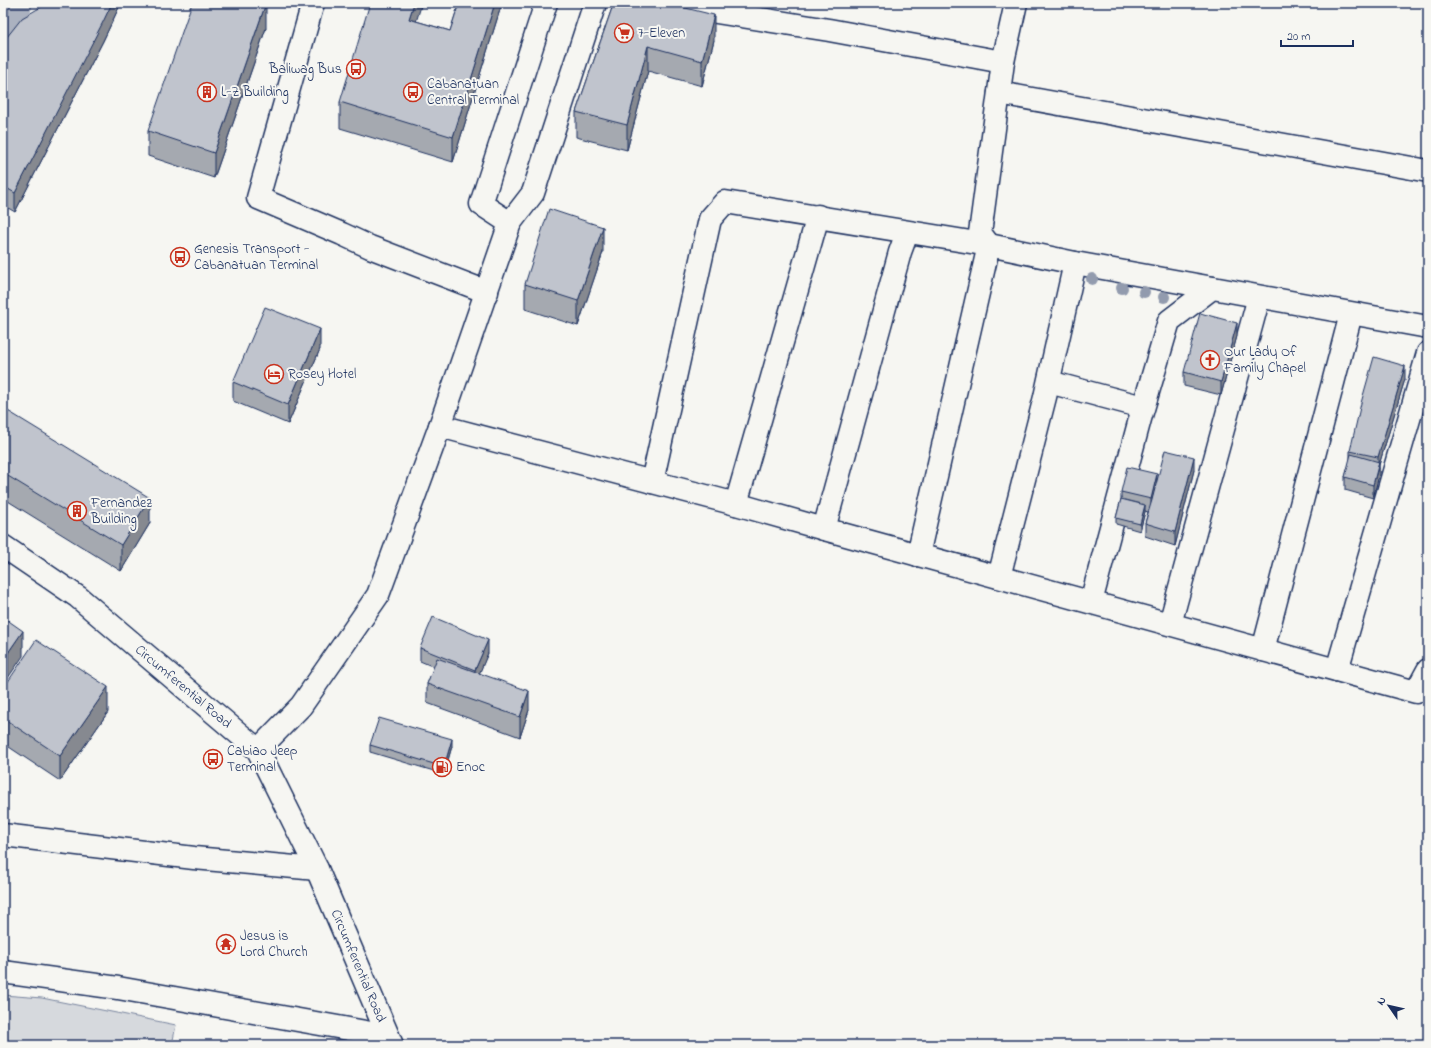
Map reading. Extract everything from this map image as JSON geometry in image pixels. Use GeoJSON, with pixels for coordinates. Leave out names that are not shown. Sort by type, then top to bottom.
{"type":"FeatureCollection","features":[{"type":"Feature","properties":{"kind":"street"},"geometry":{"type":"LineString","coordinates":[[313,3],[258,198],[370,247],[487,292]]}},
{"type":"Feature","properties":{"kind":"street"},"geometry":{"type":"LineString","coordinates":[[510,223],[481,204],[546,3]]}},
{"type":"Feature","properties":{"kind":"street"},"geometry":{"type":"LineString","coordinates":[[258,750],[301,706],[378,595],[440,426],[510,223],[533,193],[595,3]]}},
{"type":"Feature","properties":{"kind":"street"},"geometry":{"type":"LineString","coordinates":[[660,3],[829,30],[1003,62]]}},
{"type":"Feature","properties":{"kind":"street"},"geometry":{"type":"LineString","coordinates":[[918,555],[988,246],[980,233],[1003,62],[1016,3]]}},
{"type":"Feature","properties":{"kind":"street"},"geometry":{"type":"LineString","coordinates":[[999,93],[1428,171]]}},
{"type":"Feature","properties":{"kind":"street"},"geometry":{"type":"LineString","coordinates":[[652,482],[710,219],[725,202],[818,216],[907,233],[988,246],[1428,327]]}},
{"type":"Feature","properties":{"kind":"street"},"geometry":{"type":"LineString","coordinates":[[736,504],[818,216]]}},
{"type":"Feature","properties":{"kind":"street"},"geometry":{"type":"LineString","coordinates":[[824,529],[897,260],[907,233]]}},
{"type":"Feature","properties":{"kind":"street"},"geometry":{"type":"LineString","coordinates":[[999,578],[1049,382],[1075,263]]}},
{"type":"Feature","properties":{"kind":"street"},"geometry":{"type":"LineString","coordinates":[[1091,602],[1143,407],[1169,321],[1212,288]]}},
{"type":"Feature","properties":{"kind":"street"},"geometry":{"type":"LineString","coordinates":[[1170,624],[1259,297]]}},
{"type":"Feature","properties":{"kind":"street"},"geometry":{"type":"LineString","coordinates":[[1263,650],[1351,314]]}},
{"type":"Feature","properties":{"kind":"street"},"geometry":{"type":"LineString","coordinates":[[1336,670],[1428,353]]}},
{"type":"Feature","properties":{"kind":"street"},"geometry":{"type":"LineString","coordinates":[[1049,382],[1143,407]]}},
{"type":"Feature","properties":{"kind":"street"},"geometry":{"type":"LineString","coordinates":[[440,426],[736,504],[999,578],[1416,692],[1428,670]]}},
{"type":"Feature","properties":{"kind":"street","name":"Circumferential Road"},"geometry":{"type":"LineString","coordinates":[[3,546],[78,597],[258,750],[317,870],[390,1040]]}},
{"type":"Feature","properties":{"kind":"street"},"geometry":{"type":"LineString","coordinates":[[3,835],[194,858],[317,870]]}},
{"type":"Feature","properties":{"kind":"street"},"geometry":{"type":"LineString","coordinates":[[3,972],[118,988],[390,1040]]}},
{"type":"Feature","properties":{"kind":"shaded area"},"geometry":{"type":"Polygon","coordinates":[[[3,995],[42,998],[176,1025],[172,1045],[3,1045],[3,995]]]}},
{"type":"Feature","properties":{"kind":"building"},"geometry":{"type":"Polygon","coordinates":[[[48,3],[112,3],[15,193],[3,186],[3,42],[22,18],[48,3]]]}},
{"type":"Feature","properties":{"kind":"building","name":"L-Z Building"},"geometry":{"type":"Polygon","coordinates":[[[192,3],[266,3],[214,153],[148,131],[192,3]]]}},
{"type":"Feature","properties":{"kind":"building","name":"Cabanatuan Central Terminal"},"geometry":{"type":"Polygon","coordinates":[[[370,3],[414,3],[409,19],[450,31],[459,3],[495,3],[453,137],[340,102],[370,3]]]}},
{"type":"Feature","properties":{"kind":"building"},"geometry":{"type":"Polygon","coordinates":[[[625,3],[665,3],[714,15],[702,61],[648,46],[627,125],[576,112],[612,8],[625,3]]]}},
{"type":"Feature","properties":{"kind":"building"},"geometry":{"type":"Polygon","coordinates":[[[549,209],[603,227],[578,301],[525,284],[549,209]]]}},
{"type":"Feature","properties":{"kind":"building"},"geometry":{"type":"Polygon","coordinates":[[[265,307],[320,329],[288,405],[233,382],[265,307]]]}},
{"type":"Feature","properties":{"kind":"building"},"geometry":{"type":"Polygon","coordinates":[[[1200,313],[1237,323],[1221,382],[1184,372],[1200,313]]]}},
{"type":"Feature","properties":{"kind":"building"},"geometry":{"type":"Polygon","coordinates":[[[1374,357],[1405,366],[1378,457],[1350,451],[1361,403],[1374,357]]]}},
{"type":"Feature","properties":{"kind":"building"},"geometry":{"type":"Polygon","coordinates":[[[3,408],[150,498],[121,545],[3,473],[3,408]]]}},
{"type":"Feature","properties":{"kind":"building"},"geometry":{"type":"Polygon","coordinates":[[[1165,450],[1194,457],[1175,532],[1145,523],[1165,450]]]}},
{"type":"Feature","properties":{"kind":"building"},"geometry":{"type":"Polygon","coordinates":[[[1351,454],[1379,462],[1373,485],[1345,477],[1351,454]]]}},
{"type":"Feature","properties":{"kind":"building"},"geometry":{"type":"Polygon","coordinates":[[[1127,467],[1157,474],[1151,499],[1121,492],[1127,467]]]}},
{"type":"Feature","properties":{"kind":"building"},"geometry":{"type":"Polygon","coordinates":[[[1121,499],[1145,505],[1140,524],[1116,518],[1121,499]]]}},
{"type":"Feature","properties":{"kind":"building"},"geometry":{"type":"Polygon","coordinates":[[[3,617],[23,631],[3,660],[3,617]]]}},
{"type":"Feature","properties":{"kind":"building"},"geometry":{"type":"Polygon","coordinates":[[[433,617],[488,640],[475,670],[420,648],[433,617]]]}},
{"type":"Feature","properties":{"kind":"building"},"geometry":{"type":"Polygon","coordinates":[[[36,640],[108,687],[60,756],[3,718],[3,689],[36,640]]]}},
{"type":"Feature","properties":{"kind":"building"},"geometry":{"type":"Polygon","coordinates":[[[437,658],[529,691],[520,717],[427,684],[437,658]]]}},
{"type":"Feature","properties":{"kind":"building"},"geometry":{"type":"Polygon","coordinates":[[[379,718],[452,739],[444,767],[370,745],[379,718]]]}},
{"type":"Feature","properties":{"kind":"waterway"},"geometry":{"type":"LineString","coordinates":[[3,14],[11,3]]}},
{"type":"Feature","properties":{"kind":"place","name":"7-Eleven"},"geometry":{"type":"Point","coordinates":[624,33]}},
{"type":"Feature","properties":{"kind":"place","name":"Baliwag Bus"},"geometry":{"type":"Point","coordinates":[356,69]}},
{"type":"Feature","properties":{"kind":"place","name":"L-Z Building"},"geometry":{"type":"Point","coordinates":[207,92]}},
{"type":"Feature","properties":{"kind":"place","name":"Cabanatuan Central Terminal"},"geometry":{"type":"Point","coordinates":[413,92]}},
{"type":"Feature","properties":{"kind":"place","name":"Genesis Transport - Cabanatuan Terminal"},"geometry":{"type":"Point","coordinates":[180,257]}},
{"type":"Feature","properties":{"kind":"place","name":"Our Lady Of Family Chapel"},"geometry":{"type":"Point","coordinates":[1210,360]}},
{"type":"Feature","properties":{"kind":"place","name":"Rosey Hotel"},"geometry":{"type":"Point","coordinates":[274,374]}},
{"type":"Feature","properties":{"kind":"place","name":"Fernandez Building"},"geometry":{"type":"Point","coordinates":[77,511]}},
{"type":"Feature","properties":{"kind":"place","name":"Cabiao Jeep Terminal"},"geometry":{"type":"Point","coordinates":[213,759]}},
{"type":"Feature","properties":{"kind":"place","name":"Enoc"},"geometry":{"type":"Point","coordinates":[442,767]}},
{"type":"Feature","properties":{"kind":"place","name":"Jesus is Lord Church"},"geometry":{"type":"Point","coordinates":[226,944]}}]}
